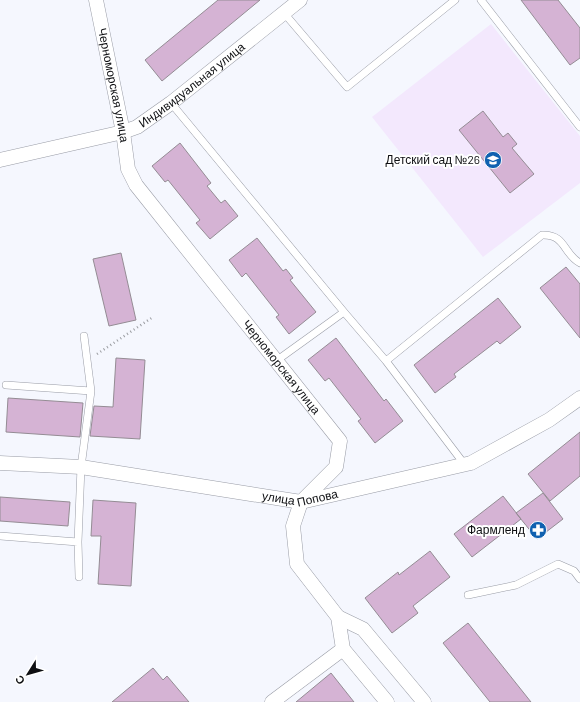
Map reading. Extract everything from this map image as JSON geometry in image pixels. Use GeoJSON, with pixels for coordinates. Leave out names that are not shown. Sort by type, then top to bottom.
{"type":"FeatureCollection","features":[{"type":"Feature","properties":{"kind":"street","name":"Черноморская улица"},"geometry":{"type":"LineString","coordinates":[[96,0],[123,132],[128,169],[136,186],[340,441],[336,467],[301,502],[293,526],[297,564],[338,617],[343,649]]}},
{"type":"Feature","properties":{"kind":"street","name":"Индивидуальная улица"},"geometry":{"type":"LineString","coordinates":[[0,160],[123,132],[137,127],[171,103],[300,0]]}},
{"type":"Feature","properties":{"kind":"street","name":"улица Попова"},"geometry":{"type":"LineString","coordinates":[[0,463],[82,467],[301,502],[471,463],[550,420],[580,398]]}},
{"type":"Feature","properties":{"kind":"street"},"geometry":{"type":"LineString","coordinates":[[338,617],[363,629],[424,702]]}},
{"type":"Feature","properties":{"kind":"street"},"geometry":{"type":"LineString","coordinates":[[272,702],[343,649],[387,702]]}},
{"type":"Feature","properties":{"kind":"lane"},"geometry":{"type":"LineString","coordinates":[[284,13],[347,88],[454,0]]}},
{"type":"Feature","properties":{"kind":"lane"},"geometry":{"type":"LineString","coordinates":[[481,0],[580,127]]}},
{"type":"Feature","properties":{"kind":"lane"},"geometry":{"type":"LineString","coordinates":[[171,103],[386,362],[465,465]]}},
{"type":"Feature","properties":{"kind":"lane"},"geometry":{"type":"LineString","coordinates":[[386,362],[542,235],[552,235],[560,240],[580,263]]}},
{"type":"Feature","properties":{"kind":"lane"},"geometry":{"type":"LineString","coordinates":[[276,361],[344,312]]}},
{"type":"Feature","properties":{"kind":"lane"},"geometry":{"type":"LineString","coordinates":[[79,577],[78,542],[82,467],[90,390],[84,336]]}},
{"type":"Feature","properties":{"kind":"lane"},"geometry":{"type":"LineString","coordinates":[[6,385],[90,390]]}},
{"type":"Feature","properties":{"kind":"lane"},"geometry":{"type":"LineString","coordinates":[[0,536],[78,542]]}},
{"type":"Feature","properties":{"kind":"lane"},"geometry":{"type":"LineString","coordinates":[[468,595],[516,585],[558,564],[574,571],[580,579]]}},
{"type":"Feature","properties":{"kind":"path"},"geometry":{"type":"LineString","coordinates":[[87,361],[153,317]]}},
{"type":"Feature","properties":{"kind":"shaded area","name":"Детский сад №26"},"geometry":{"type":"Polygon","coordinates":[[[491,24],[580,136],[580,183],[483,257],[372,117],[491,24]]]}},
{"type":"Feature","properties":{"kind":"building"},"geometry":{"type":"Polygon","coordinates":[[[218,0],[260,0],[162,81],[145,60],[218,0]]]}},
{"type":"Feature","properties":{"kind":"building"},"geometry":{"type":"Polygon","coordinates":[[[521,0],[558,0],[580,28],[580,58],[570,65],[521,0]]]}},
{"type":"Feature","properties":{"kind":"building"},"geometry":{"type":"Polygon","coordinates":[[[483,111],[503,137],[508,133],[517,144],[512,148],[534,174],[510,193],[459,130],[483,111]]]}},
{"type":"Feature","properties":{"kind":"building"},"geometry":{"type":"Polygon","coordinates":[[[180,143],[211,183],[207,186],[221,203],[225,200],[238,216],[210,239],[196,223],[200,220],[168,180],[165,182],[152,166],[180,143]]]}},
{"type":"Feature","properties":{"kind":"building"},"geometry":{"type":"Polygon","coordinates":[[[257,238],[283,271],[286,269],[293,278],[290,280],[316,312],[289,334],[276,317],[279,315],[246,273],[242,277],[229,260],[257,238]]]}},
{"type":"Feature","properties":{"kind":"building"},"geometry":{"type":"Polygon","coordinates":[[[121,253],[136,320],[109,326],[93,259],[121,253]]]}},
{"type":"Feature","properties":{"kind":"building"},"geometry":{"type":"Polygon","coordinates":[[[566,267],[580,284],[580,338],[540,288],[566,267]]]}},
{"type":"Feature","properties":{"kind":"building"},"geometry":{"type":"Polygon","coordinates":[[[498,298],[521,327],[500,344],[497,341],[454,374],[456,377],[435,393],[414,365],[498,298]]]}},
{"type":"Feature","properties":{"kind":"building"},"geometry":{"type":"Polygon","coordinates":[[[336,338],[384,401],[386,399],[403,421],[375,443],[358,421],[361,419],[329,378],[325,381],[308,360],[336,338]]]}},
{"type":"Feature","properties":{"kind":"building"},"geometry":{"type":"Polygon","coordinates":[[[116,358],[145,360],[140,439],[90,436],[94,406],[113,407],[116,358]]]}},
{"type":"Feature","properties":{"kind":"building"},"geometry":{"type":"Polygon","coordinates":[[[8,398],[83,403],[80,437],[6,432],[8,398]]]}},
{"type":"Feature","properties":{"kind":"building"},"geometry":{"type":"Polygon","coordinates":[[[580,432],[580,476],[550,501],[528,474],[580,432]]]}},
{"type":"Feature","properties":{"kind":"building"},"geometry":{"type":"Polygon","coordinates":[[[543,493],[563,519],[537,539],[516,513],[543,493]]]}},
{"type":"Feature","properties":{"kind":"building"},"geometry":{"type":"Polygon","coordinates":[[[503,496],[521,519],[472,557],[454,534],[503,496]]]}},
{"type":"Feature","properties":{"kind":"building"},"geometry":{"type":"Polygon","coordinates":[[[0,497],[70,502],[68,526],[0,521],[0,497]]]}},
{"type":"Feature","properties":{"kind":"building"},"geometry":{"type":"Polygon","coordinates":[[[93,500],[136,503],[131,586],[98,584],[101,536],[91,536],[93,500]]]}},
{"type":"Feature","properties":{"kind":"building"},"geometry":{"type":"Polygon","coordinates":[[[430,551],[450,577],[413,606],[418,613],[392,633],[365,598],[398,572],[399,575],[430,551]]]}},
{"type":"Feature","properties":{"kind":"building"},"geometry":{"type":"Polygon","coordinates":[[[468,623],[531,702],[490,702],[443,643],[468,623]]]}},
{"type":"Feature","properties":{"kind":"building"},"geometry":{"type":"Polygon","coordinates":[[[153,668],[163,680],[167,676],[189,702],[112,702],[153,668]]]}},
{"type":"Feature","properties":{"kind":"building"},"geometry":{"type":"Polygon","coordinates":[[[331,673],[354,702],[296,702],[331,673]]]}},
{"type":"Feature","properties":{"kind":"place","name":"Детский сад №26"},"geometry":{"type":"Point","coordinates":[493,160]}},
{"type":"Feature","properties":{"kind":"place","name":"Фармленд"},"geometry":{"type":"Point","coordinates":[538,530]}}]}
